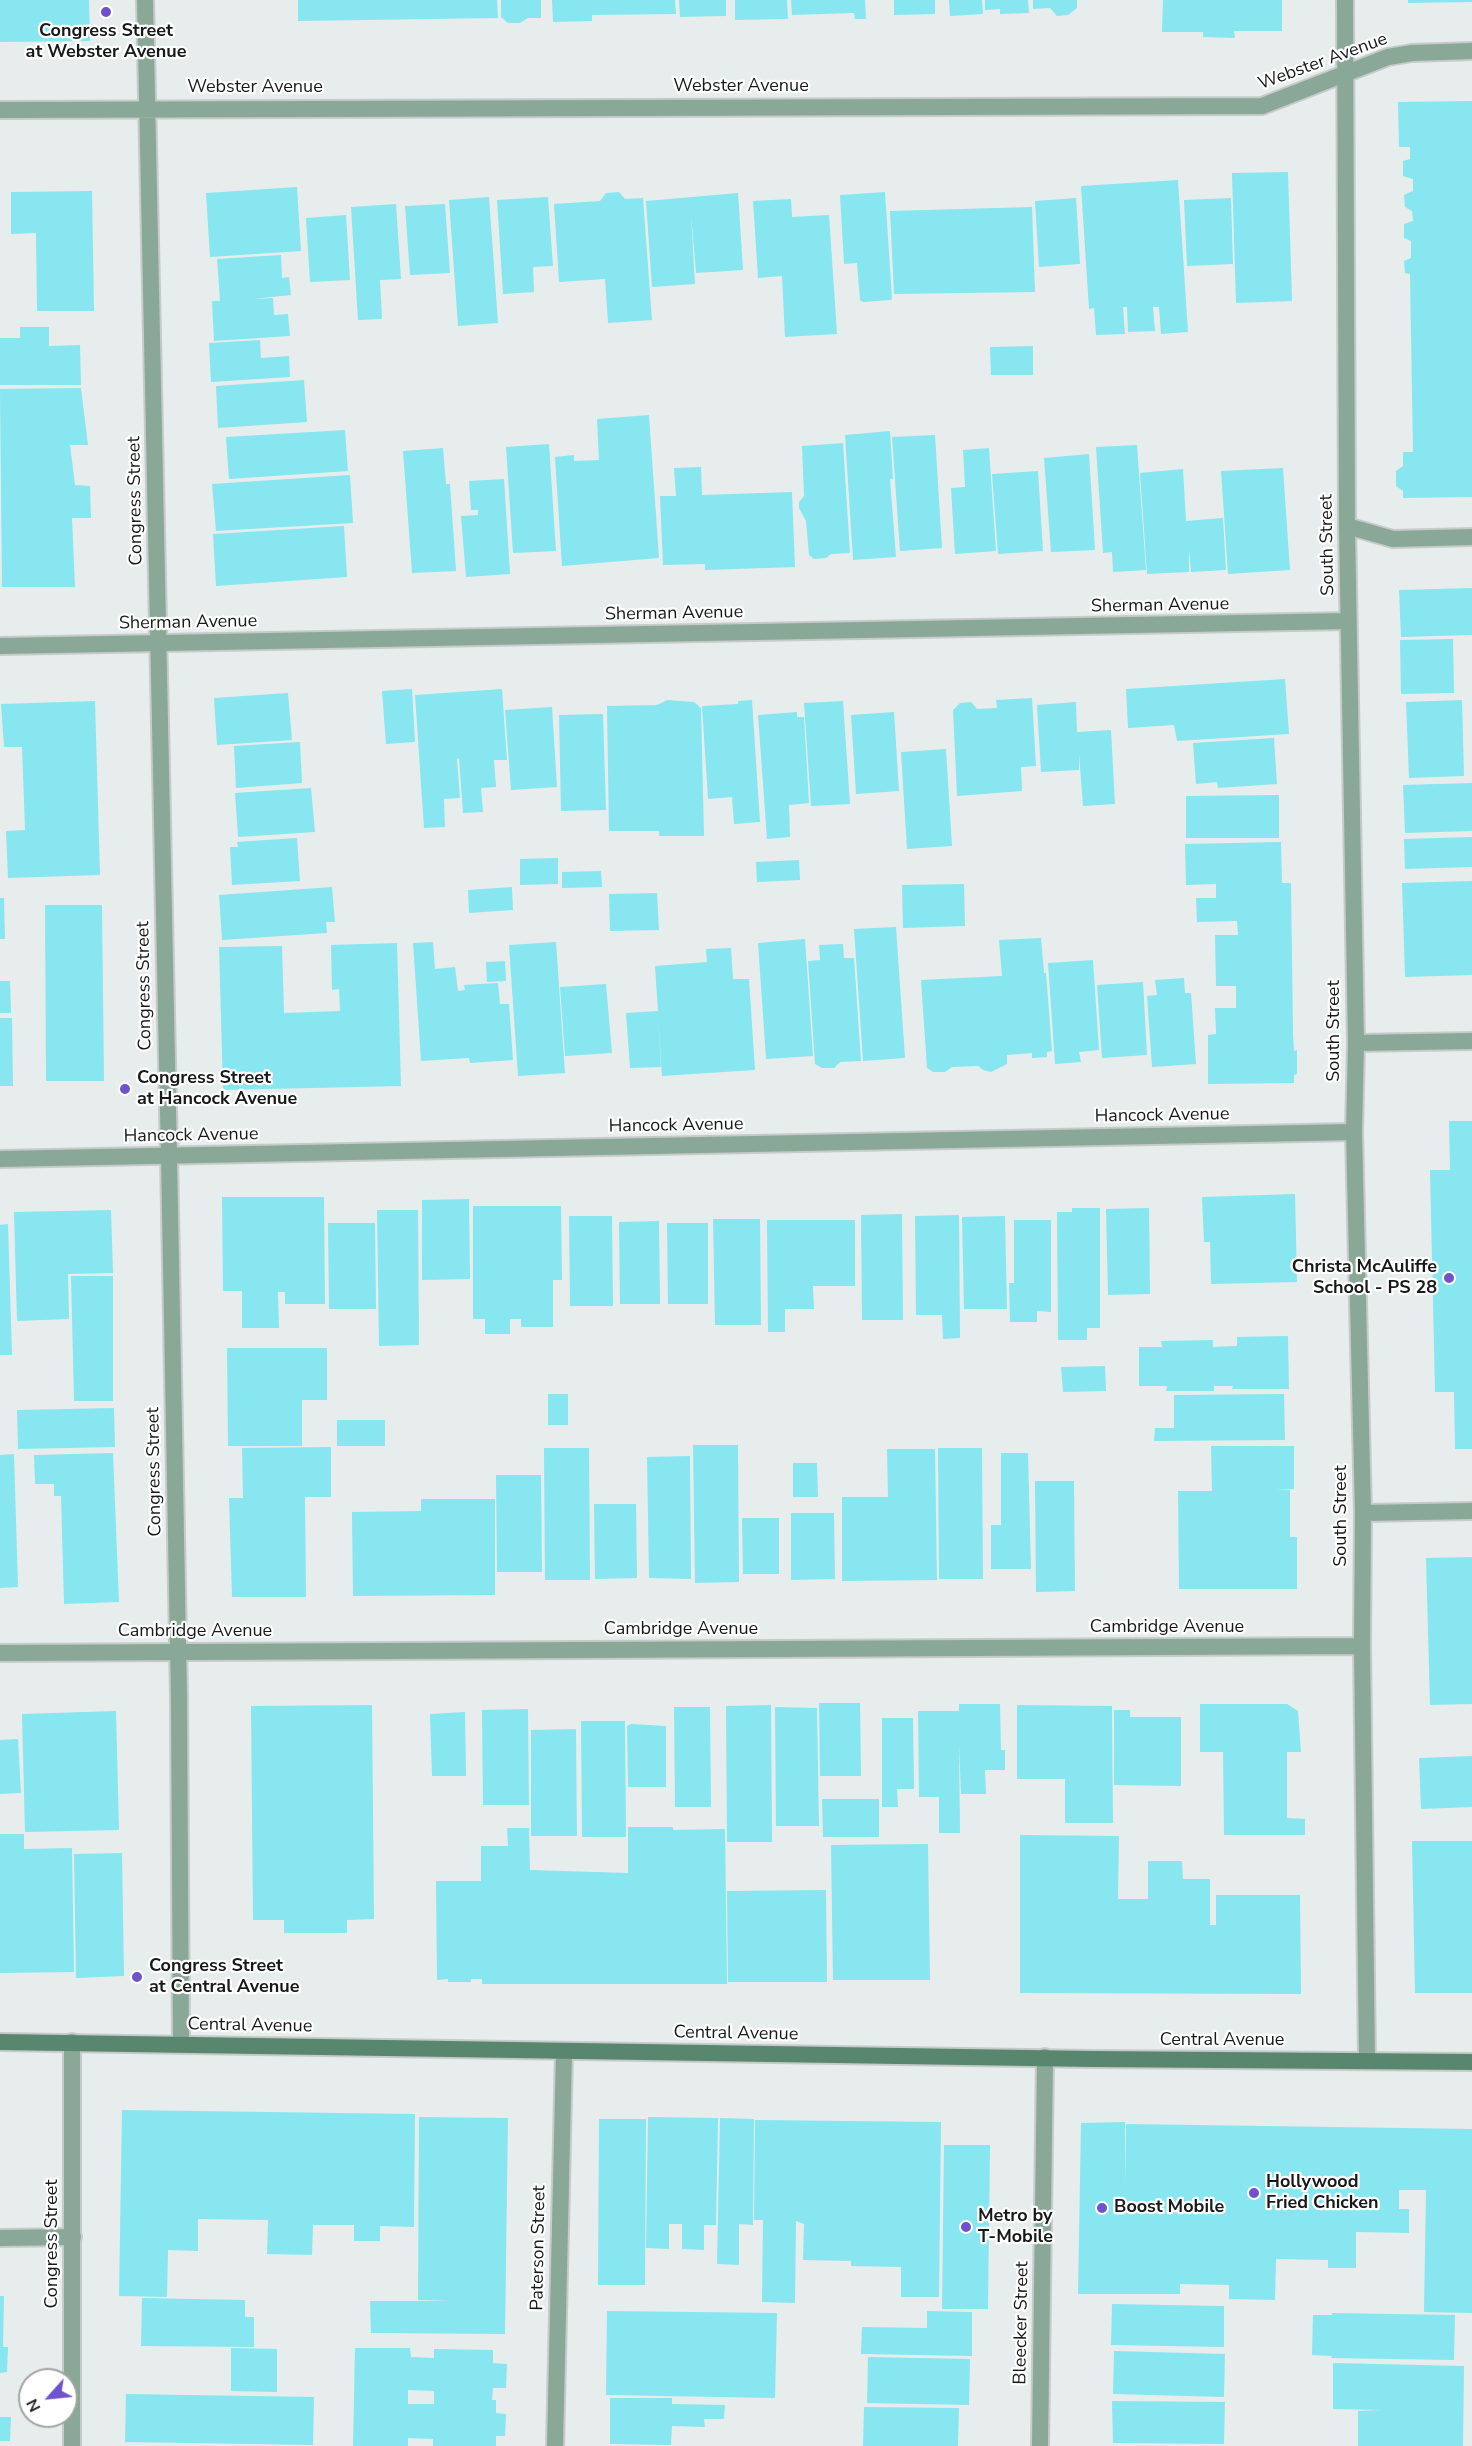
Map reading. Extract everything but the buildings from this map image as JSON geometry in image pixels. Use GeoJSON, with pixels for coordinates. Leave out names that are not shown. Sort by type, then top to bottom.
{"type":"FeatureCollection","features":[{"type":"Feature","properties":{"kind":"main road","name":"Central Avenue"},"geometry":{"type":"LineString","coordinates":[[0,2042],[1472,2062]]}},
{"type":"Feature","properties":{"kind":"street","name":"Congress Street"},"geometry":{"type":"LineString","coordinates":[[145,0],[178,1653],[181,2044]]}},
{"type":"Feature","properties":{"kind":"street","name":"South Street"},"geometry":{"type":"LineString","coordinates":[[1345,0],[1348,621],[1356,1043],[1354,1132],[1363,1513],[1362,1646],[1367,2061]]}},
{"type":"Feature","properties":{"kind":"street","name":"Webster Avenue"},"geometry":{"type":"LineString","coordinates":[[0,110],[1262,106],[1388,57],[1412,53],[1472,51]]}},
{"type":"Feature","properties":{"kind":"street"},"geometry":{"type":"LineString","coordinates":[[1347,526],[1394,539],[1472,537]]}},
{"type":"Feature","properties":{"kind":"street","name":"Sherman Avenue"},"geometry":{"type":"LineString","coordinates":[[0,646],[1348,621]]}},
{"type":"Feature","properties":{"kind":"street"},"geometry":{"type":"LineString","coordinates":[[1356,1043],[1472,1041]]}},
{"type":"Feature","properties":{"kind":"street","name":"Hancock Avenue"},"geometry":{"type":"LineString","coordinates":[[0,1159],[1354,1132]]}},
{"type":"Feature","properties":{"kind":"street"},"geometry":{"type":"LineString","coordinates":[[1363,1513],[1472,1511]]}},
{"type":"Feature","properties":{"kind":"street","name":"Cambridge Avenue"},"geometry":{"type":"LineString","coordinates":[[0,1653],[1362,1646]]}},
{"type":"Feature","properties":{"kind":"street","name":"Congress Street"},"geometry":{"type":"LineString","coordinates":[[72,2042],[72,2446]]}},
{"type":"Feature","properties":{"kind":"street","name":"Paterson Street"},"geometry":{"type":"LineString","coordinates":[[555,2446],[564,2051]]}},
{"type":"Feature","properties":{"kind":"street","name":"Bleecker Street"},"geometry":{"type":"LineString","coordinates":[[1040,2446],[1045,2057]]}},
{"type":"Feature","properties":{"kind":"street"},"geometry":{"type":"LineString","coordinates":[[0,2238],[73,2237]]}},
{"type":"Feature","properties":{"kind":"place","name":"Congress Street at Webster Avenue"},"geometry":{"type":"Point","coordinates":[106,12]}},
{"type":"Feature","properties":{"kind":"place","name":"Congress Street at Hancock Avenue"},"geometry":{"type":"Point","coordinates":[125,1089]}},
{"type":"Feature","properties":{"kind":"place","name":"Christa McAuliffe School - PS 28"},"geometry":{"type":"Point","coordinates":[1449,1278]}},
{"type":"Feature","properties":{"kind":"place","name":"Congress Street at Central Avenue"},"geometry":{"type":"Point","coordinates":[137,1977]}},
{"type":"Feature","properties":{"kind":"place","name":"Hollywood Fried Chicken"},"geometry":{"type":"Point","coordinates":[1254,2193]}},
{"type":"Feature","properties":{"kind":"place","name":"Boost Mobile"},"geometry":{"type":"Point","coordinates":[1102,2208]}},
{"type":"Feature","properties":{"kind":"place","name":"Metro by T-Mobile"},"geometry":{"type":"Point","coordinates":[966,2227]}}]}
